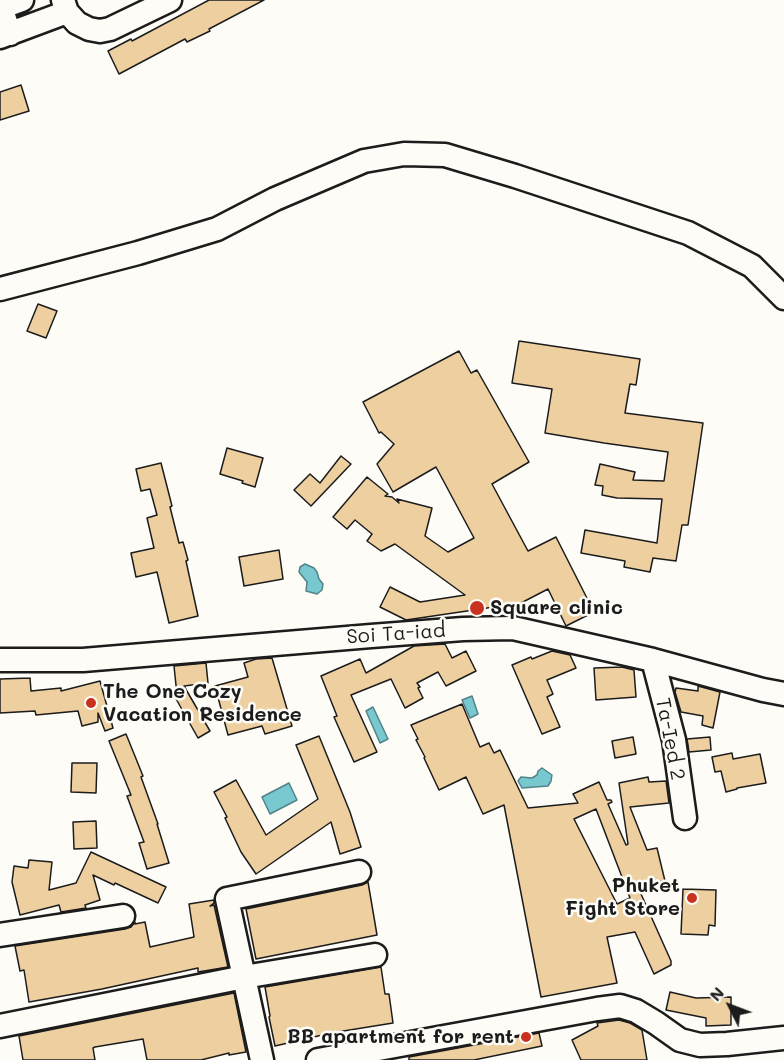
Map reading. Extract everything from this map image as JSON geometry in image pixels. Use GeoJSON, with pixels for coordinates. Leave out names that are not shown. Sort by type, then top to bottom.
{"type":"FeatureCollection","features":[{"type":"Feature","properties":{"kind":"street"},"geometry":{"type":"LineString","coordinates":[[6,5],[5,36],[65,6],[77,23],[100,31],[110,29],[170,0]]}},
{"type":"Feature","properties":{"kind":"street"},"geometry":{"type":"LineString","coordinates":[[0,289],[138,253],[217,229],[275,200],[364,161],[405,154],[435,154],[514,176],[687,233],[752,266],[784,298]]}},
{"type":"Feature","properties":{"kind":"street","name":"Soi Ta-iad"},"geometry":{"type":"LineString","coordinates":[[0,660],[83,660],[463,629],[513,628],[653,660],[784,694]]}},
{"type":"Feature","properties":{"kind":"street","name":"Ta-Ied 2"},"geometry":{"type":"LineString","coordinates":[[653,660],[674,740],[685,818]]}},
{"type":"Feature","properties":{"kind":"street"},"geometry":{"type":"LineString","coordinates":[[262,1060],[227,899],[360,872]]}},
{"type":"Feature","properties":{"kind":"street"},"geometry":{"type":"LineString","coordinates":[[0,935],[123,916]]}},
{"type":"Feature","properties":{"kind":"street"},"geometry":{"type":"LineString","coordinates":[[0,1026],[244,977],[375,955]]}},
{"type":"Feature","properties":{"kind":"street"},"geometry":{"type":"LineString","coordinates":[[318,1060],[620,1006],[636,1011],[680,1040],[682,1051],[700,1045],[784,1038]]}},
{"type":"Feature","properties":{"kind":"water"},"geometry":{"type":"Polygon","coordinates":[[[305,564],[314,568],[323,584],[322,590],[317,594],[306,591],[307,582],[299,572],[300,567],[305,564]]]}},
{"type":"Feature","properties":{"kind":"water"},"geometry":{"type":"Polygon","coordinates":[[[472,696],[478,714],[470,718],[462,700],[472,696]]]}},
{"type":"Feature","properties":{"kind":"water"},"geometry":{"type":"Polygon","coordinates":[[[373,707],[388,739],[380,743],[366,711],[373,707]]]}},
{"type":"Feature","properties":{"kind":"water"},"geometry":{"type":"Polygon","coordinates":[[[542,768],[552,775],[548,786],[522,788],[518,781],[521,777],[532,778],[542,768]]]}},
{"type":"Feature","properties":{"kind":"water"},"geometry":{"type":"Polygon","coordinates":[[[289,783],[297,800],[270,814],[262,797],[289,783]]]}},
{"type":"Feature","properties":{"kind":"building"},"geometry":{"type":"Polygon","coordinates":[[[209,0],[264,0],[209,29],[210,31],[187,42],[185,39],[119,74],[108,51],[131,39],[132,41],[209,0]]]}},
{"type":"Feature","properties":{"kind":"building"},"geometry":{"type":"Polygon","coordinates":[[[21,85],[29,111],[0,120],[0,92],[21,85]]]}},
{"type":"Feature","properties":{"kind":"building"},"geometry":{"type":"Polygon","coordinates":[[[38,304],[57,311],[46,338],[27,331],[38,304]]]}},
{"type":"Feature","properties":{"kind":"building"},"geometry":{"type":"Polygon","coordinates":[[[519,341],[640,359],[636,385],[630,384],[625,413],[703,423],[688,525],[682,525],[676,561],[653,558],[650,572],[624,567],[625,561],[581,553],[585,530],[657,543],[662,499],[617,498],[602,495],[603,486],[595,485],[600,464],[635,472],[633,480],[664,481],[668,452],[545,433],[552,389],[512,383],[519,341]]]}},
{"type":"Feature","properties":{"kind":"building"},"geometry":{"type":"Polygon","coordinates":[[[459,351],[471,373],[477,370],[529,462],[492,484],[528,551],[556,537],[594,612],[566,626],[548,589],[521,603],[406,620],[380,607],[390,587],[420,602],[465,595],[395,544],[381,551],[367,541],[372,534],[355,520],[347,529],[333,517],[367,477],[388,494],[385,496],[392,497],[399,503],[397,499],[432,508],[425,536],[448,552],[474,538],[436,467],[393,492],[377,464],[394,444],[381,432],[379,433],[363,402],[459,351]]]}},
{"type":"Feature","properties":{"kind":"building"},"geometry":{"type":"Polygon","coordinates":[[[227,448],[263,458],[255,487],[220,474],[227,448]]]}},
{"type":"Feature","properties":{"kind":"building"},"geometry":{"type":"Polygon","coordinates":[[[341,456],[351,464],[311,506],[294,490],[310,474],[320,483],[341,456]]]}},
{"type":"Feature","properties":{"kind":"building"},"geometry":{"type":"Polygon","coordinates":[[[161,463],[179,543],[183,542],[188,560],[186,561],[198,616],[169,623],[157,572],[136,577],[131,553],[154,548],[147,518],[157,515],[150,489],[141,491],[136,469],[161,463]]]}},
{"type":"Feature","properties":{"kind":"building"},"geometry":{"type":"Polygon","coordinates":[[[279,550],[283,579],[244,586],[239,557],[279,550]]]}},
{"type":"Feature","properties":{"kind":"building"},"geometry":{"type":"Polygon","coordinates":[[[445,644],[452,658],[466,651],[476,671],[446,686],[438,672],[417,683],[423,698],[405,708],[391,679],[351,695],[377,752],[354,762],[334,717],[337,716],[321,676],[360,659],[366,673],[414,646],[445,644]]]}},
{"type":"Feature","properties":{"kind":"building"},"geometry":{"type":"Polygon","coordinates":[[[552,651],[570,655],[576,668],[547,680],[553,694],[547,697],[560,727],[542,734],[512,665],[552,651]]]}},
{"type":"Feature","properties":{"kind":"building"},"geometry":{"type":"Polygon","coordinates":[[[272,658],[292,726],[265,734],[262,726],[228,735],[215,686],[248,677],[244,663],[256,659],[272,658]]]}},
{"type":"Feature","properties":{"kind":"building"},"geometry":{"type":"Polygon","coordinates":[[[206,663],[208,683],[184,686],[210,731],[198,738],[175,697],[177,695],[174,666],[206,663]]]}},
{"type":"Feature","properties":{"kind":"building"},"geometry":{"type":"Polygon","coordinates":[[[622,667],[634,670],[636,697],[596,700],[594,668],[622,667]]]}},
{"type":"Feature","properties":{"kind":"building"},"geometry":{"type":"Polygon","coordinates":[[[30,678],[31,691],[61,688],[61,691],[100,681],[113,728],[105,731],[98,713],[98,722],[82,726],[78,711],[36,715],[35,711],[0,713],[0,679],[30,678]]]}},
{"type":"Feature","properties":{"kind":"building"},"geometry":{"type":"Polygon","coordinates":[[[698,686],[720,692],[713,728],[702,725],[703,716],[681,712],[676,688],[698,691],[698,686]]]}},
{"type":"Feature","properties":{"kind":"building"},"geometry":{"type":"Polygon","coordinates":[[[462,704],[480,747],[489,743],[494,753],[500,750],[528,808],[578,803],[573,794],[599,782],[607,800],[612,802],[608,804],[626,845],[628,844],[619,783],[648,777],[649,782],[666,781],[669,803],[630,807],[647,850],[657,848],[665,881],[637,885],[671,965],[654,974],[635,932],[607,937],[617,983],[541,997],[504,805],[483,814],[466,777],[439,790],[411,725],[462,704]],[[596,809],[574,819],[617,904],[630,898],[596,809]]]}},
{"type":"Feature","properties":{"kind":"building"},"geometry":{"type":"Polygon","coordinates":[[[126,734],[143,776],[141,777],[169,863],[147,869],[139,843],[144,842],[127,796],[131,795],[109,741],[126,734]]]}},
{"type":"Feature","properties":{"kind":"building"},"geometry":{"type":"Polygon","coordinates":[[[319,736],[350,812],[361,847],[340,854],[331,822],[256,874],[241,852],[214,792],[236,780],[266,835],[318,799],[296,745],[319,736]]]}},
{"type":"Feature","properties":{"kind":"building"},"geometry":{"type":"Polygon","coordinates":[[[633,737],[636,754],[615,758],[612,741],[633,737]]]}},
{"type":"Feature","properties":{"kind":"building"},"geometry":{"type":"Polygon","coordinates":[[[710,737],[711,750],[689,752],[687,739],[710,737]]]}},
{"type":"Feature","properties":{"kind":"building"},"geometry":{"type":"Polygon","coordinates":[[[732,753],[733,759],[760,754],[766,783],[726,792],[721,771],[715,772],[712,757],[732,753]]]}},
{"type":"Feature","properties":{"kind":"building"},"geometry":{"type":"Polygon","coordinates":[[[72,763],[97,763],[96,793],[71,792],[72,763]]]}},
{"type":"Feature","properties":{"kind":"building"},"geometry":{"type":"Polygon","coordinates":[[[96,821],[97,848],[74,849],[73,822],[96,821]]]}},
{"type":"Feature","properties":{"kind":"building"},"geometry":{"type":"Polygon","coordinates":[[[91,852],[166,887],[158,903],[93,875],[100,900],[85,905],[86,908],[61,912],[59,905],[20,915],[12,882],[14,866],[28,868],[29,860],[52,862],[49,890],[76,883],[91,852]]]}},
{"type":"Feature","properties":{"kind":"building"},"geometry":{"type":"Polygon","coordinates":[[[368,882],[377,935],[256,959],[246,909],[368,882]]]}},
{"type":"Feature","properties":{"kind":"building"},"geometry":{"type":"Polygon","coordinates":[[[683,889],[716,890],[715,926],[709,925],[708,935],[681,934],[683,889]]]}},
{"type":"Feature","properties":{"kind":"building"},"geometry":{"type":"Polygon","coordinates":[[[214,900],[210,906],[214,905],[228,967],[198,972],[198,968],[29,1002],[24,970],[20,971],[15,946],[125,929],[131,927],[135,922],[135,924],[145,922],[150,947],[194,937],[189,904],[214,900]]]}},
{"type":"Feature","properties":{"kind":"building"},"geometry":{"type":"Polygon","coordinates":[[[381,967],[385,994],[389,994],[393,1023],[331,1033],[275,1046],[265,987],[381,967]]]}},
{"type":"Feature","properties":{"kind":"building"},"geometry":{"type":"Polygon","coordinates":[[[670,992],[696,998],[731,997],[731,1025],[706,1026],[706,1018],[666,1010],[670,992]]]}},
{"type":"Feature","properties":{"kind":"building"},"geometry":{"type":"Polygon","coordinates":[[[234,993],[246,1052],[229,1055],[229,1053],[201,1060],[147,1060],[143,1039],[95,1047],[93,1048],[95,1060],[23,1060],[19,1036],[234,993]]]}},
{"type":"Feature","properties":{"kind":"building"},"geometry":{"type":"Polygon","coordinates":[[[619,1020],[642,1030],[647,1060],[581,1060],[572,1040],[598,1026],[597,1023],[619,1020]]]}},
{"type":"Feature","properties":{"kind":"building"},"geometry":{"type":"Polygon","coordinates":[[[539,1033],[542,1046],[474,1060],[409,1060],[409,1057],[539,1033]]]}},
{"type":"Feature","properties":{"kind":"place","name":"Square clinic"},"geometry":{"type":"Point","coordinates":[477,608]}},
{"type":"Feature","properties":{"kind":"place","name":"The One Cozy Vacation Residence"},"geometry":{"type":"Point","coordinates":[91,703]}},
{"type":"Feature","properties":{"kind":"place","name":"Phuket Fight Store"},"geometry":{"type":"Point","coordinates":[692,898]}},
{"type":"Feature","properties":{"kind":"place","name":"BB apartment for rent"},"geometry":{"type":"Point","coordinates":[526,1037]}}]}
